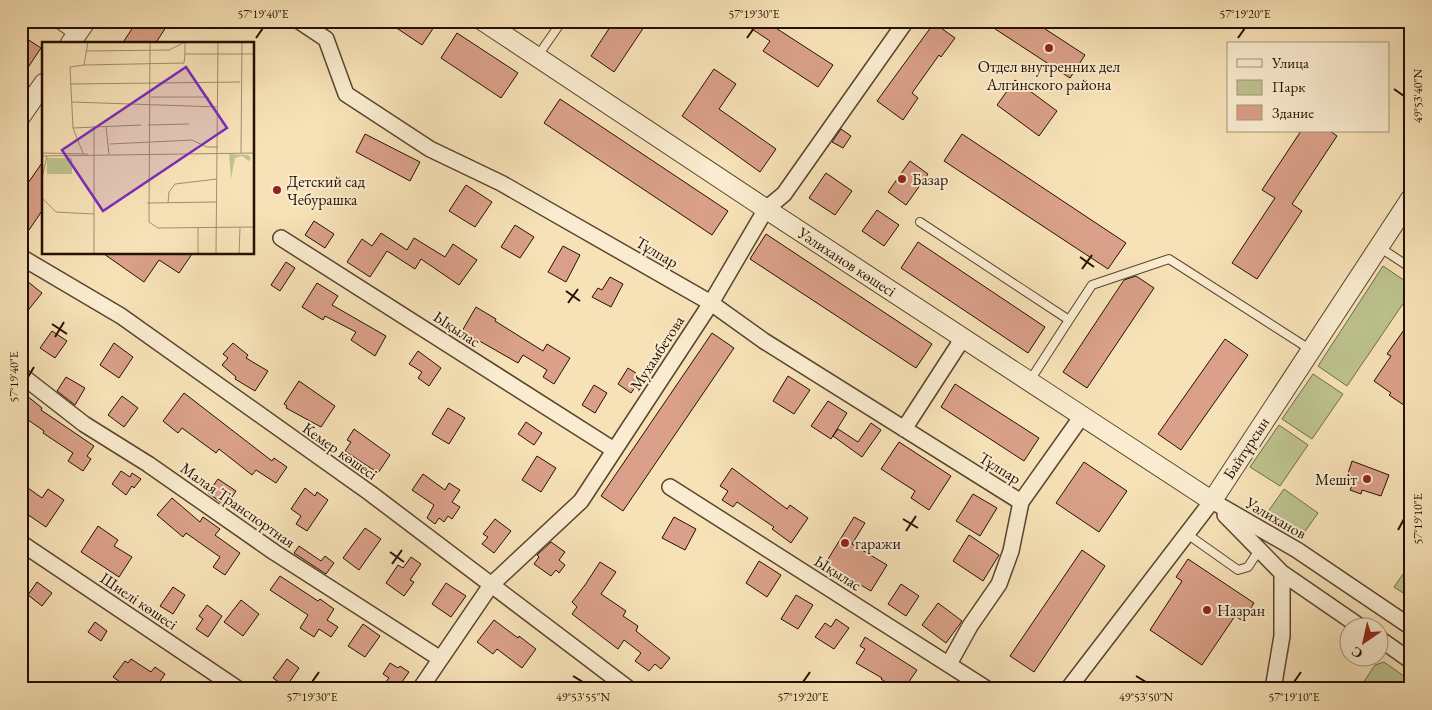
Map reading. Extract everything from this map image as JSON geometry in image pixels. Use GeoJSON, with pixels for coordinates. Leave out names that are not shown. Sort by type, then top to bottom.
{"type":"FeatureCollection","features":[{"type":"Feature","properties":{"kind":"street","name":"Тұлпар"},"geometry":{"type":"LineString","coordinates":[[299,21],[326,39],[346,94],[430,149],[501,183],[711,303],[764,341],[1021,502]]}},
{"type":"Feature","properties":{"kind":"street","name":"Уәлиханов көшесі"},"geometry":{"type":"LineString","coordinates":[[484,21],[766,209],[1212,501]]}},
{"type":"Feature","properties":{"kind":"street","name":"Мухамбетова"},"geometry":{"type":"LineString","coordinates":[[420,689],[439,658],[491,585],[581,502],[711,303],[766,209],[784,194],[906,21]]}},
{"type":"Feature","properties":{"kind":"street"},"geometry":{"type":"LineString","coordinates":[[21,116],[42,86]]}},
{"type":"Feature","properties":{"kind":"street","name":"Байтұрсын"},"geometry":{"type":"LineString","coordinates":[[1068,689],[1212,501],[1411,198]]}},
{"type":"Feature","properties":{"kind":"street","name":"Ықылас"},"geometry":{"type":"LineString","coordinates":[[281,238],[614,450]]}},
{"type":"Feature","properties":{"kind":"street","name":"Кемер көшесі"},"geometry":{"type":"LineString","coordinates":[[21,257],[121,316],[370,494],[629,689]]}},
{"type":"Feature","properties":{"kind":"street"},"geometry":{"type":"LineString","coordinates":[[904,428],[963,338]]}},
{"type":"Feature","properties":{"kind":"street","name":"Малая Транспортная"},"geometry":{"type":"LineString","coordinates":[[21,375],[84,424],[148,464],[274,552],[439,658]]}},
{"type":"Feature","properties":{"kind":"street"},"geometry":{"type":"LineString","coordinates":[[949,664],[970,626],[1000,584],[1011,551],[1021,502],[1082,416]]}},
{"type":"Feature","properties":{"kind":"street","name":"Ықылас"},"geometry":{"type":"LineString","coordinates":[[670,487],[987,689]]}},
{"type":"Feature","properties":{"kind":"street","name":"Уәлиханов"},"geometry":{"type":"LineString","coordinates":[[1212,501],[1282,573],[1347,618]]}},
{"type":"Feature","properties":{"kind":"street","name":"Уәлиханов"},"geometry":{"type":"LineString","coordinates":[[1212,501],[1297,550],[1411,627]]}},
{"type":"Feature","properties":{"kind":"street","name":"Шиелі көшесі"},"geometry":{"type":"LineString","coordinates":[[21,543],[238,689]]}},
{"type":"Feature","properties":{"kind":"street"},"geometry":{"type":"LineString","coordinates":[[1273,689],[1282,636],[1282,573]]}},
{"type":"Feature","properties":{"kind":"street"},"geometry":{"type":"LineString","coordinates":[[1390,646],[1411,661]]}},
{"type":"Feature","properties":{"kind":"lane"},"geometry":{"type":"LineString","coordinates":[[54,21],[77,34]]}},
{"type":"Feature","properties":{"kind":"lane"},"geometry":{"type":"LineString","coordinates":[[537,57],[562,21]]}},
{"type":"Feature","properties":{"kind":"lane"},"geometry":{"type":"LineString","coordinates":[[920,222],[1069,320]]}},
{"type":"Feature","properties":{"kind":"lane"},"geometry":{"type":"LineString","coordinates":[[1379,247],[1411,268]]}},
{"type":"Feature","properties":{"kind":"lane"},"geometry":{"type":"LineString","coordinates":[[1029,382],[1092,284],[1169,259],[1311,350]]}},
{"type":"Feature","properties":{"kind":"lane"},"geometry":{"type":"LineString","coordinates":[[1186,534],[1238,570],[1248,567],[1260,550]]}},
{"type":"Feature","properties":{"kind":"green space"},"geometry":{"type":"Polygon","coordinates":[[[1383,266],[1411,285],[1411,292],[1347,386],[1318,366],[1383,266]]]}},
{"type":"Feature","properties":{"kind":"green space"},"geometry":{"type":"Polygon","coordinates":[[[1313,374],[1343,394],[1312,439],[1282,419],[1313,374]]]}},
{"type":"Feature","properties":{"kind":"green space"},"geometry":{"type":"Polygon","coordinates":[[[1279,425],[1308,445],[1280,486],[1250,467],[1279,425]]]}},
{"type":"Feature","properties":{"kind":"green space"},"geometry":{"type":"Polygon","coordinates":[[[1284,489],[1318,513],[1301,537],[1267,513],[1284,489]]]}},
{"type":"Feature","properties":{"kind":"green space"},"geometry":{"type":"Polygon","coordinates":[[[1411,563],[1411,598],[1394,587],[1411,563]]]}},
{"type":"Feature","properties":{"kind":"green space"},"geometry":{"type":"Polygon","coordinates":[[[1390,666],[1411,681],[1411,689],[1359,689],[1373,668],[1390,668],[1390,666]]]}},
{"type":"Feature","properties":{"kind":"building"},"geometry":{"type":"Polygon","coordinates":[[[137,21],[170,21],[156,42],[123,42],[137,21]]]}},
{"type":"Feature","properties":{"kind":"building"},"geometry":{"type":"Polygon","coordinates":[[[386,21],[438,21],[422,45],[386,21]]]}},
{"type":"Feature","properties":{"kind":"building"},"geometry":{"type":"Polygon","coordinates":[[[614,21],[648,21],[614,72],[591,56],[614,21]]]}},
{"type":"Feature","properties":{"kind":"building"},"geometry":{"type":"Polygon","coordinates":[[[740,21],[765,21],[833,65],[818,87],[763,51],[770,41],[740,21]]]}},
{"type":"Feature","properties":{"kind":"building","name":"Отдел внутренних дел Алгинского района"},"geometry":{"type":"Polygon","coordinates":[[[983,21],[1033,21],[1085,55],[1070,78],[983,21]]]}},
{"type":"Feature","properties":{"kind":"building"},"geometry":{"type":"Polygon","coordinates":[[[934,23],[955,38],[941,57],[939,55],[912,93],[918,98],[903,120],[877,101],[934,23]]]}},
{"type":"Feature","properties":{"kind":"building"},"geometry":{"type":"Polygon","coordinates":[[[457,33],[518,73],[501,98],[441,58],[457,33]]]}},
{"type":"Feature","properties":{"kind":"building"},"geometry":{"type":"Polygon","coordinates":[[[21,35],[41,48],[21,78],[21,35]]]}},
{"type":"Feature","properties":{"kind":"building"},"geometry":{"type":"Polygon","coordinates":[[[714,69],[736,84],[719,109],[776,149],[760,172],[682,116],[714,69]]]}},
{"type":"Feature","properties":{"kind":"building"},"geometry":{"type":"Polygon","coordinates":[[[1015,80],[1057,111],[1039,136],[997,105],[1015,80]]]}},
{"type":"Feature","properties":{"kind":"building"},"geometry":{"type":"Polygon","coordinates":[[[560,99],[728,211],[712,235],[544,123],[560,99]]]}},
{"type":"Feature","properties":{"kind":"building"},"geometry":{"type":"Polygon","coordinates":[[[841,129],[851,136],[843,148],[832,142],[841,129]]]}},
{"type":"Feature","properties":{"kind":"building"},"geometry":{"type":"Polygon","coordinates":[[[1300,132],[1331,132],[1337,136],[1292,204],[1302,211],[1257,279],[1232,263],[1275,198],[1262,190],[1300,132]]]}},
{"type":"Feature","properties":{"kind":"building"},"geometry":{"type":"Polygon","coordinates":[[[365,134],[420,162],[410,181],[356,152],[365,134]]]}},
{"type":"Feature","properties":{"kind":"building"},"geometry":{"type":"Polygon","coordinates":[[[962,134],[1126,243],[1108,269],[944,161],[962,134]]]}},
{"type":"Feature","properties":{"kind":"building"},"geometry":{"type":"Polygon","coordinates":[[[910,161],[928,174],[906,205],[888,192],[910,161]]]}},
{"type":"Feature","properties":{"kind":"building"},"geometry":{"type":"Polygon","coordinates":[[[42,163],[42,211],[29,230],[21,225],[21,193],[42,163]]]}},
{"type":"Feature","properties":{"kind":"building"},"geometry":{"type":"Polygon","coordinates":[[[826,173],[852,191],[835,215],[809,198],[826,173]]]}},
{"type":"Feature","properties":{"kind":"building"},"geometry":{"type":"Polygon","coordinates":[[[466,185],[492,202],[475,227],[449,211],[466,185]]]}},
{"type":"Feature","properties":{"kind":"building"},"geometry":{"type":"Polygon","coordinates":[[[877,210],[899,225],[884,246],[862,231],[877,210]]]}},
{"type":"Feature","properties":{"kind":"building"},"geometry":{"type":"Polygon","coordinates":[[[314,221],[334,234],[325,248],[305,235],[314,221]]]}},
{"type":"Feature","properties":{"kind":"building"},"geometry":{"type":"Polygon","coordinates":[[[515,225],[534,237],[520,258],[501,247],[515,225]]]}},
{"type":"Feature","properties":{"kind":"building"},"geometry":{"type":"Polygon","coordinates":[[[381,233],[407,250],[414,238],[445,257],[453,244],[477,260],[459,285],[421,259],[415,269],[387,251],[370,277],[347,262],[362,239],[372,246],[381,233]]]}},
{"type":"Feature","properties":{"kind":"building"},"geometry":{"type":"Polygon","coordinates":[[[766,234],[932,344],[916,368],[750,259],[766,234]]]}},
{"type":"Feature","properties":{"kind":"building"},"geometry":{"type":"Polygon","coordinates":[[[918,242],[1045,327],[1028,353],[901,268],[918,242]]]}},
{"type":"Feature","properties":{"kind":"building"},"geometry":{"type":"Polygon","coordinates":[[[563,246],[580,255],[566,282],[548,272],[563,246]]]}},
{"type":"Feature","properties":{"kind":"building"},"geometry":{"type":"Polygon","coordinates":[[[105,255],[191,255],[179,273],[159,260],[144,282],[105,255]]]}},
{"type":"Feature","properties":{"kind":"building"},"geometry":{"type":"Polygon","coordinates":[[[286,262],[295,268],[280,291],[271,285],[286,262]]]}},
{"type":"Feature","properties":{"kind":"building"},"geometry":{"type":"Polygon","coordinates":[[[1136,276],[1154,288],[1087,388],[1063,372],[1124,280],[1136,276]]]}},
{"type":"Feature","properties":{"kind":"building"},"geometry":{"type":"Polygon","coordinates":[[[610,277],[623,284],[611,307],[592,297],[598,288],[602,290],[610,277]]]}},
{"type":"Feature","properties":{"kind":"building"},"geometry":{"type":"Polygon","coordinates":[[[27,281],[42,293],[21,319],[21,289],[27,281]]]}},
{"type":"Feature","properties":{"kind":"building"},"geometry":{"type":"Polygon","coordinates":[[[317,283],[338,296],[332,305],[386,336],[375,356],[351,340],[356,332],[325,316],[323,320],[302,307],[317,283]]]}},
{"type":"Feature","properties":{"kind":"building"},"geometry":{"type":"Polygon","coordinates":[[[476,307],[543,351],[547,344],[570,358],[554,384],[543,377],[547,370],[523,355],[518,363],[462,331],[476,307]]]}},
{"type":"Feature","properties":{"kind":"building"},"geometry":{"type":"Polygon","coordinates":[[[1411,320],[1411,366],[1405,375],[1411,379],[1411,410],[1389,395],[1391,393],[1374,381],[1391,356],[1387,354],[1411,320]]]}},
{"type":"Feature","properties":{"kind":"building"},"geometry":{"type":"Polygon","coordinates":[[[52,331],[67,341],[55,358],[40,348],[52,331]]]}},
{"type":"Feature","properties":{"kind":"building"},"geometry":{"type":"Polygon","coordinates":[[[712,333],[734,348],[623,511],[601,496],[712,333]]]}},
{"type":"Feature","properties":{"kind":"building"},"geometry":{"type":"Polygon","coordinates":[[[1225,339],[1248,355],[1181,450],[1158,434],[1225,339]]]}},
{"type":"Feature","properties":{"kind":"building"},"geometry":{"type":"Polygon","coordinates":[[[114,343],[133,357],[119,378],[100,365],[114,343]]]}},
{"type":"Feature","properties":{"kind":"building"},"geometry":{"type":"Polygon","coordinates":[[[233,343],[248,355],[246,358],[268,371],[255,391],[235,379],[236,377],[222,365],[228,358],[223,354],[233,343]]]}},
{"type":"Feature","properties":{"kind":"building"},"geometry":{"type":"Polygon","coordinates":[[[418,351],[441,368],[429,386],[418,378],[422,372],[409,364],[418,351]]]}},
{"type":"Feature","properties":{"kind":"building"},"geometry":{"type":"Polygon","coordinates":[[[628,368],[642,377],[631,393],[618,384],[628,368]]]}},
{"type":"Feature","properties":{"kind":"building"},"geometry":{"type":"Polygon","coordinates":[[[788,376],[810,390],[794,414],[773,401],[788,376]]]}},
{"type":"Feature","properties":{"kind":"building"},"geometry":{"type":"Polygon","coordinates":[[[66,377],[85,388],[75,405],[57,391],[66,377]]]}},
{"type":"Feature","properties":{"kind":"building"},"geometry":{"type":"Polygon","coordinates":[[[299,381],[335,406],[321,427],[286,408],[287,406],[284,404],[299,381]]]}},
{"type":"Feature","properties":{"kind":"building"},"geometry":{"type":"Polygon","coordinates":[[[955,384],[1039,438],[1024,461],[941,407],[955,384]]]}},
{"type":"Feature","properties":{"kind":"building"},"geometry":{"type":"Polygon","coordinates":[[[594,385],[607,393],[595,413],[582,405],[594,385]]]}},
{"type":"Feature","properties":{"kind":"building"},"geometry":{"type":"Polygon","coordinates":[[[21,391],[42,408],[41,410],[94,446],[87,456],[91,459],[83,471],[68,461],[73,453],[43,433],[44,431],[21,415],[21,391]]]}},
{"type":"Feature","properties":{"kind":"building"},"geometry":{"type":"Polygon","coordinates":[[[184,393],[272,461],[274,458],[287,467],[276,483],[256,470],[252,475],[219,449],[216,453],[182,428],[178,433],[163,421],[184,393]]]}},
{"type":"Feature","properties":{"kind":"building"},"geometry":{"type":"Polygon","coordinates":[[[122,396],[138,408],[124,427],[108,415],[122,396]]]}},
{"type":"Feature","properties":{"kind":"building"},"geometry":{"type":"Polygon","coordinates":[[[828,401],[847,413],[831,439],[811,426],[828,401]]]}},
{"type":"Feature","properties":{"kind":"building"},"geometry":{"type":"Polygon","coordinates":[[[448,408],[465,418],[449,444],[432,434],[448,408]]]}},
{"type":"Feature","properties":{"kind":"building"},"geometry":{"type":"Polygon","coordinates":[[[526,422],[542,433],[534,445],[518,434],[526,422]]]}},
{"type":"Feature","properties":{"kind":"building"},"geometry":{"type":"Polygon","coordinates":[[[871,423],[881,430],[862,457],[833,436],[838,429],[858,442],[871,423]]]}},
{"type":"Feature","properties":{"kind":"building"},"geometry":{"type":"Polygon","coordinates":[[[354,429],[390,455],[378,473],[345,451],[351,442],[347,440],[354,429]]]}},
{"type":"Feature","properties":{"kind":"building"},"geometry":{"type":"Polygon","coordinates":[[[899,442],[951,476],[929,510],[911,498],[915,491],[881,469],[899,442]]]}},
{"type":"Feature","properties":{"kind":"building"},"geometry":{"type":"Polygon","coordinates":[[[537,456],[556,468],[541,492],[522,480],[537,456]]]}},
{"type":"Feature","properties":{"kind":"building","name":"Мешіт"},"geometry":{"type":"Polygon","coordinates":[[[1352,461],[1389,475],[1381,496],[1362,490],[1361,494],[1350,490],[1352,486],[1345,483],[1352,461]]]}},
{"type":"Feature","properties":{"kind":"building"},"geometry":{"type":"Polygon","coordinates":[[[1084,462],[1127,491],[1099,532],[1056,503],[1084,462]]]}},
{"type":"Feature","properties":{"kind":"building"},"geometry":{"type":"Polygon","coordinates":[[[732,468],[787,509],[790,505],[808,518],[791,543],[772,529],[774,527],[737,502],[733,507],[722,500],[728,491],[720,486],[732,468]]]}},
{"type":"Feature","properties":{"kind":"building"},"geometry":{"type":"Polygon","coordinates":[[[121,471],[130,477],[132,473],[141,479],[134,488],[132,486],[126,495],[112,484],[121,471]]]}},
{"type":"Feature","properties":{"kind":"building"},"geometry":{"type":"Polygon","coordinates":[[[423,474],[445,490],[449,483],[460,490],[452,502],[460,507],[452,519],[448,516],[444,522],[439,518],[435,524],[427,518],[434,505],[412,490],[423,474]]]}},
{"type":"Feature","properties":{"kind":"building"},"geometry":{"type":"Polygon","coordinates":[[[218,479],[236,491],[226,506],[208,493],[218,479]]]}},
{"type":"Feature","properties":{"kind":"building"},"geometry":{"type":"Polygon","coordinates":[[[21,483],[42,498],[48,489],[64,500],[46,527],[21,510],[21,483]]]}},
{"type":"Feature","properties":{"kind":"building"},"geometry":{"type":"Polygon","coordinates":[[[305,488],[315,496],[317,492],[328,500],[307,531],[296,524],[301,516],[291,509],[305,488]]]}},
{"type":"Feature","properties":{"kind":"building"},"geometry":{"type":"Polygon","coordinates":[[[973,494],[997,508],[980,536],[956,521],[973,494]]]}},
{"type":"Feature","properties":{"kind":"building"},"geometry":{"type":"Polygon","coordinates":[[[172,498],[200,522],[203,517],[220,529],[215,535],[240,553],[225,575],[213,567],[220,557],[186,533],[183,537],[157,515],[172,498]]]}},
{"type":"Feature","properties":{"kind":"building"},"geometry":{"type":"Polygon","coordinates":[[[674,517],[696,529],[685,550],[662,538],[674,517]]]}},
{"type":"Feature","properties":{"kind":"building"},"geometry":{"type":"Polygon","coordinates":[[[854,517],[865,523],[852,544],[887,565],[871,591],[825,564],[854,517]]]}},
{"type":"Feature","properties":{"kind":"building"},"geometry":{"type":"Polygon","coordinates":[[[495,519],[511,531],[494,553],[482,544],[488,537],[483,534],[495,519]]]}},
{"type":"Feature","properties":{"kind":"building"},"geometry":{"type":"Polygon","coordinates":[[[98,526],[118,540],[114,546],[132,557],[119,577],[81,552],[98,526]]]}},
{"type":"Feature","properties":{"kind":"building"},"geometry":{"type":"Polygon","coordinates":[[[365,528],[381,539],[359,570],[343,558],[365,528]]]}},
{"type":"Feature","properties":{"kind":"building"},"geometry":{"type":"Polygon","coordinates":[[[969,535],[999,555],[983,581],[953,561],[969,535]]]}},
{"type":"Feature","properties":{"kind":"building"},"geometry":{"type":"Polygon","coordinates":[[[551,542],[565,552],[559,560],[565,565],[559,573],[556,570],[551,576],[534,564],[539,557],[537,555],[551,542]]]}},
{"type":"Feature","properties":{"kind":"building"},"geometry":{"type":"Polygon","coordinates":[[[299,546],[321,561],[325,556],[334,563],[326,574],[294,553],[299,546]]]}},
{"type":"Feature","properties":{"kind":"building"},"geometry":{"type":"Polygon","coordinates":[[[1082,550],[1105,566],[1034,672],[1010,656],[1082,550]]]}},
{"type":"Feature","properties":{"kind":"building"},"geometry":{"type":"Polygon","coordinates":[[[411,557],[421,564],[410,580],[414,582],[404,596],[386,583],[398,565],[403,568],[411,557]]]}},
{"type":"Feature","properties":{"kind":"building","name":"Назран"},"geometry":{"type":"Polygon","coordinates":[[[1188,559],[1254,603],[1243,621],[1235,616],[1202,665],[1150,630],[1182,581],[1176,577],[1188,559]]]}},
{"type":"Feature","properties":{"kind":"building"},"geometry":{"type":"Polygon","coordinates":[[[759,561],[781,575],[767,597],[746,583],[759,561]]]}},
{"type":"Feature","properties":{"kind":"building"},"geometry":{"type":"Polygon","coordinates":[[[600,562],[616,572],[601,594],[626,611],[623,616],[638,626],[636,631],[670,658],[661,669],[655,664],[649,671],[635,661],[641,653],[624,640],[618,649],[572,614],[577,607],[572,602],[600,562]]]}},
{"type":"Feature","properties":{"kind":"building"},"geometry":{"type":"Polygon","coordinates":[[[280,576],[318,601],[320,599],[334,609],[327,620],[338,627],[331,637],[319,629],[314,637],[300,628],[308,615],[270,590],[280,576]]]}},
{"type":"Feature","properties":{"kind":"building"},"geometry":{"type":"Polygon","coordinates":[[[37,582],[52,593],[42,606],[28,595],[37,582]]]}},
{"type":"Feature","properties":{"kind":"building"},"geometry":{"type":"Polygon","coordinates":[[[446,583],[466,596],[451,617],[432,604],[446,583]]]}},
{"type":"Feature","properties":{"kind":"building"},"geometry":{"type":"Polygon","coordinates":[[[901,584],[919,596],[906,616],[888,604],[901,584]]]}},
{"type":"Feature","properties":{"kind":"building"},"geometry":{"type":"Polygon","coordinates":[[[173,587],[185,595],[173,614],[160,606],[173,587]]]}},
{"type":"Feature","properties":{"kind":"building"},"geometry":{"type":"Polygon","coordinates":[[[796,595],[813,605],[798,629],[781,619],[796,595]]]}},
{"type":"Feature","properties":{"kind":"building"},"geometry":{"type":"Polygon","coordinates":[[[241,600],[259,614],[243,636],[224,622],[241,600]]]}},
{"type":"Feature","properties":{"kind":"building"},"geometry":{"type":"Polygon","coordinates":[[[938,603],[962,621],[946,643],[922,625],[938,603]]]}},
{"type":"Feature","properties":{"kind":"building"},"geometry":{"type":"Polygon","coordinates":[[[207,605],[222,616],[208,637],[196,629],[203,619],[199,616],[207,605]]]}},
{"type":"Feature","properties":{"kind":"building"},"geometry":{"type":"Polygon","coordinates":[[[836,619],[849,628],[834,649],[815,637],[825,623],[831,627],[836,619]]]}},
{"type":"Feature","properties":{"kind":"building"},"geometry":{"type":"Polygon","coordinates":[[[494,620],[536,649],[522,668],[497,649],[493,654],[477,642],[494,620]]]}},
{"type":"Feature","properties":{"kind":"building"},"geometry":{"type":"Polygon","coordinates":[[[95,622],[107,631],[101,641],[88,632],[95,622]]]}},
{"type":"Feature","properties":{"kind":"building"},"geometry":{"type":"Polygon","coordinates":[[[363,624],[380,636],[365,657],[348,646],[363,624]]]}},
{"type":"Feature","properties":{"kind":"building"},"geometry":{"type":"Polygon","coordinates":[[[865,637],[917,670],[904,689],[896,689],[882,678],[856,663],[865,649],[860,646],[865,637]]]}},
{"type":"Feature","properties":{"kind":"building"},"geometry":{"type":"Polygon","coordinates":[[[131,659],[151,672],[155,667],[165,674],[155,689],[139,689],[130,682],[127,687],[113,677],[125,661],[128,663],[131,659]]]}},
{"type":"Feature","properties":{"kind":"building"},"geometry":{"type":"Polygon","coordinates":[[[287,659],[299,668],[286,687],[273,678],[287,659]]]}},
{"type":"Feature","properties":{"kind":"building"},"geometry":{"type":"Polygon","coordinates":[[[390,663],[398,668],[400,666],[409,672],[397,689],[390,689],[384,684],[389,678],[383,674],[390,663]]]}},
{"type":"Feature","properties":{"kind":"place","name":"Отдел внутренних дел Алгинского района"},"geometry":{"type":"Point","coordinates":[1049,48]}},
{"type":"Feature","properties":{"kind":"place","name":"Базар"},"geometry":{"type":"Point","coordinates":[902,179]}},
{"type":"Feature","properties":{"kind":"place","name":"Детский сад Чебурашка"},"geometry":{"type":"Point","coordinates":[277,190]}},
{"type":"Feature","properties":{"kind":"place","name":"Мешіт"},"geometry":{"type":"Point","coordinates":[1367,479]}},
{"type":"Feature","properties":{"kind":"place","name":"гаражи"},"geometry":{"type":"Point","coordinates":[845,543]}},
{"type":"Feature","properties":{"kind":"place","name":"Назран"},"geometry":{"type":"Point","coordinates":[1207,610]}}]}
